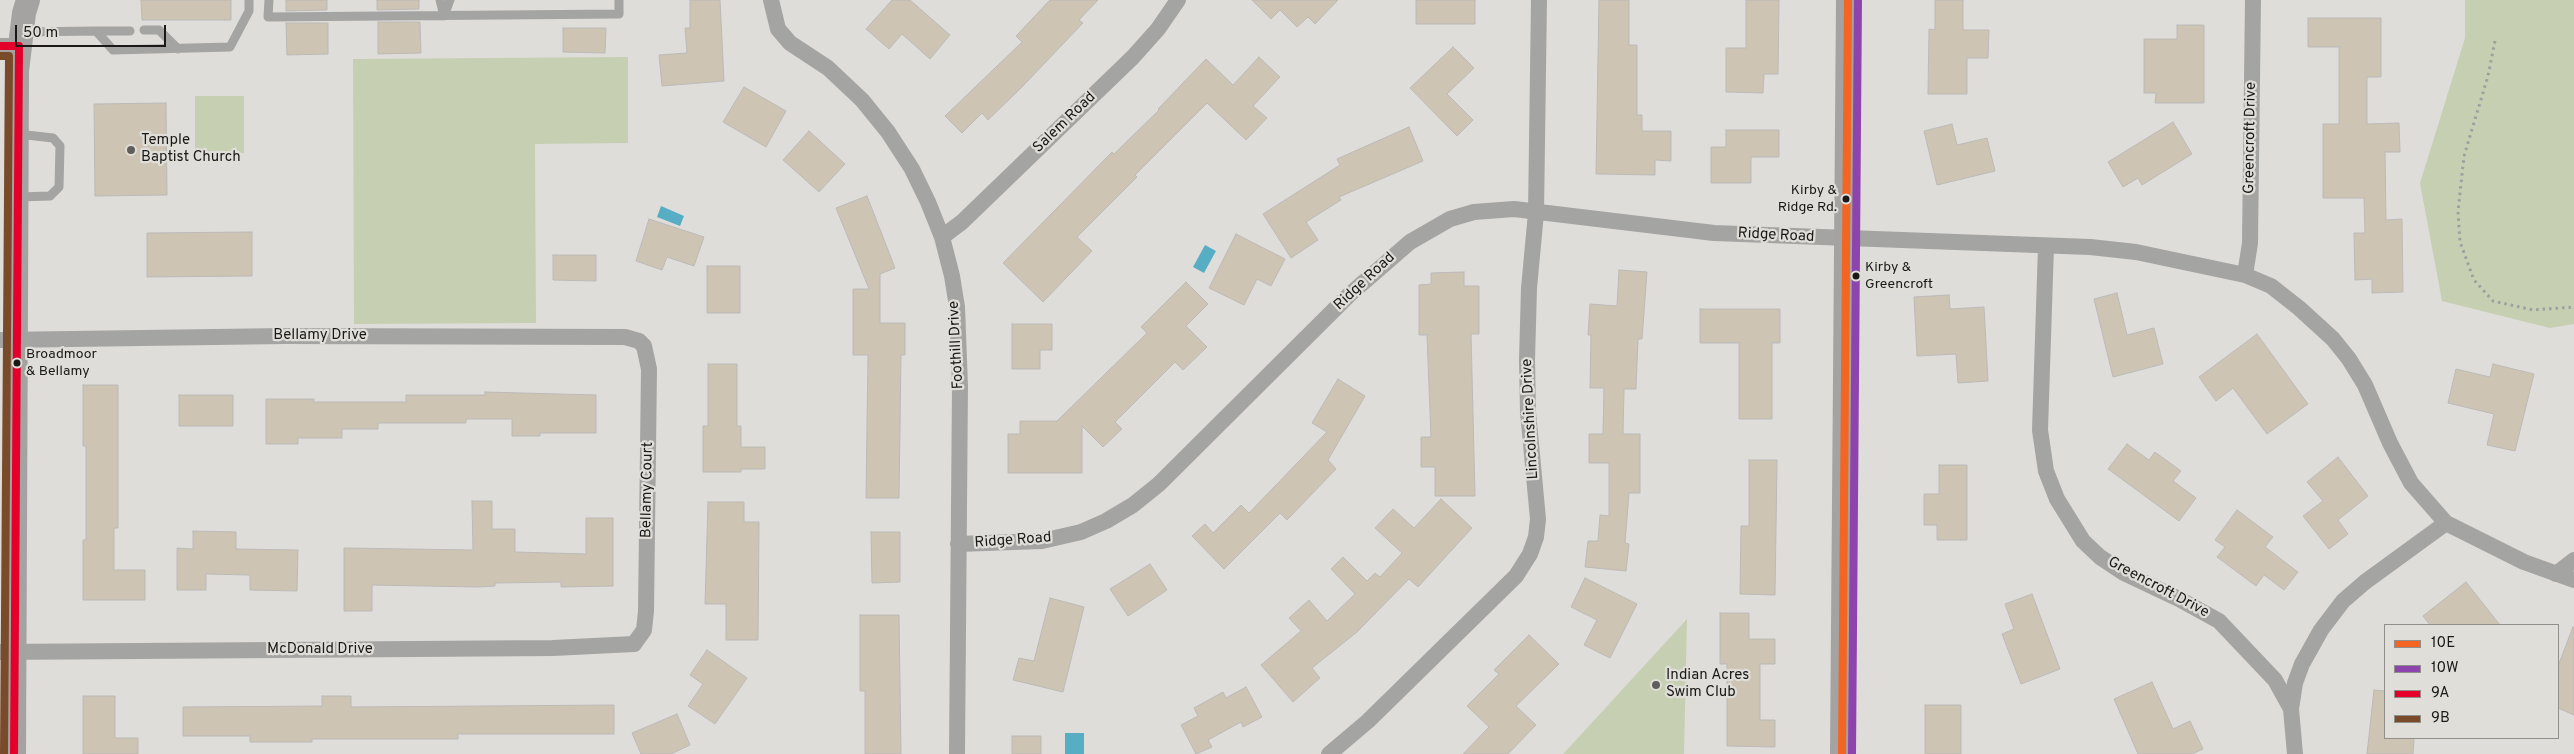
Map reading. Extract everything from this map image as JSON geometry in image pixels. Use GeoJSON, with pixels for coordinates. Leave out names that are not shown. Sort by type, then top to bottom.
{"type":"FeatureCollection","features":[{"type":"Feature","properties":{"kind":"street"},"geometry":{"type":"LineString","coordinates":[[14,754],[7,652],[9,340],[17,197],[17,134],[13,41],[28,0]]}},
{"type":"Feature","properties":{"kind":"street","name":"Foothill Drive"},"geometry":{"type":"LineString","coordinates":[[771,0],[778,29],[790,43],[828,68],[862,100],[888,132],[912,169],[942,237],[952,276],[957,307],[960,386],[957,754]]}},
{"type":"Feature","properties":{"kind":"street","name":"Salem Road"},"geometry":{"type":"LineString","coordinates":[[942,237],[962,222],[1133,57],[1158,30],[1178,0]]}},
{"type":"Feature","properties":{"kind":"street","name":"Lincolnshire Drive"},"geometry":{"type":"LineString","coordinates":[[1329,754],[1368,721],[1516,576],[1530,554],[1536,537],[1538,518],[1528,412],[1527,360],[1529,288],[1536,213],[1539,0]]}},
{"type":"Feature","properties":{"kind":"street"},"geometry":{"type":"LineString","coordinates":[[1842,754],[1848,0]]}},
{"type":"Feature","properties":{"kind":"street","name":"Greencroft Drive"},"geometry":{"type":"LineString","coordinates":[[2245,275],[2250,243],[2253,0]]}},
{"type":"Feature","properties":{"kind":"street","name":"Ridge Road"},"geometry":{"type":"LineString","coordinates":[[958,544],[1042,542],[1081,532],[1106,521],[1133,505],[1159,484],[1349,296],[1410,242],[1450,219],[1474,212],[1514,209],[1714,233],[1846,239]]}},
{"type":"Feature","properties":{"kind":"street"},"geometry":{"type":"LineString","coordinates":[[1846,239],[2090,247],[2136,252],[2245,275],[2271,286],[2333,339],[2349,358],[2365,385],[2390,443],[2411,483],[2446,523],[2524,562],[2574,580]]}},
{"type":"Feature","properties":{"kind":"street","name":"Greencroft Drive"},"geometry":{"type":"LineString","coordinates":[[2046,246],[2040,430],[2046,471],[2056,499],[2083,541],[2100,557],[2124,573],[2180,599],[2219,621],[2275,680],[2291,710]]}},
{"type":"Feature","properties":{"kind":"street","name":"Bellamy Drive"},"geometry":{"type":"LineString","coordinates":[[9,340],[347,335],[625,337],[639,341]]}},
{"type":"Feature","properties":{"kind":"street","name":"Bellamy Court"},"geometry":{"type":"LineString","coordinates":[[638,641],[644,630],[646,611],[649,369],[647,353],[639,341]]}},
{"type":"Feature","properties":{"kind":"street","name":"Greencroft Drive"},"geometry":{"type":"LineString","coordinates":[[2295,754],[2291,710],[2295,683],[2302,664],[2320,630],[2343,601],[2365,582],[2446,523]]}},
{"type":"Feature","properties":{"kind":"street"},"geometry":{"type":"LineString","coordinates":[[2556,574],[2574,560]]}},
{"type":"Feature","properties":{"kind":"street","name":"McDonald Drive"},"geometry":{"type":"LineString","coordinates":[[7,652],[553,648],[629,646],[638,641]]}},
{"type":"Feature","properties":{"kind":"lane"},"geometry":{"type":"LineString","coordinates":[[96,31],[113,50],[230,48],[249,11],[249,0]]}},
{"type":"Feature","properties":{"kind":"lane"},"geometry":{"type":"LineString","coordinates":[[269,0],[268,17],[619,14],[619,0]]}},
{"type":"Feature","properties":{"kind":"lane"},"geometry":{"type":"LineString","coordinates":[[440,0],[444,16]]}},
{"type":"Feature","properties":{"kind":"lane"},"geometry":{"type":"LineString","coordinates":[[444,16],[450,0]]}},
{"type":"Feature","properties":{"kind":"lane"},"geometry":{"type":"LineString","coordinates":[[144,30],[159,30],[178,49]]}},
{"type":"Feature","properties":{"kind":"lane"},"geometry":{"type":"LineString","coordinates":[[13,41],[96,31],[130,31]]}},
{"type":"Feature","properties":{"kind":"lane"},"geometry":{"type":"LineString","coordinates":[[17,134],[53,138],[60,146],[60,187],[50,196],[17,197]]}},
{"type":"Feature","properties":{"kind":"path"},"geometry":{"type":"LineString","coordinates":[[2495,41],[2488,76],[2464,156],[2458,212],[2460,242],[2474,280],[2493,301],[2533,310],[2574,308]]}},
{"type":"Feature","properties":{"kind":"green space"},"geometry":{"type":"Polygon","coordinates":[[[2465,0],[2574,0],[2574,324],[2550,328],[2442,301],[2420,183],[2465,38],[2465,0]]]}},
{"type":"Feature","properties":{"kind":"green space"},"geometry":{"type":"Polygon","coordinates":[[[628,57],[628,143],[535,144],[536,323],[354,324],[353,59],[628,57]]]}},
{"type":"Feature","properties":{"kind":"green space"},"geometry":{"type":"Polygon","coordinates":[[[195,96],[244,96],[244,153],[195,153],[195,96]]]}},
{"type":"Feature","properties":{"kind":"green space","name":"Indian Acres Swim Club"},"geometry":{"type":"Polygon","coordinates":[[[1687,619],[1684,754],[1563,754],[1565,752],[1687,619]]]}},
{"type":"Feature","properties":{"kind":"water"},"geometry":{"type":"Polygon","coordinates":[[[661,206],[684,216],[680,226],[657,217],[661,206]]]}},
{"type":"Feature","properties":{"kind":"water"},"geometry":{"type":"Polygon","coordinates":[[[1205,245],[1216,251],[1204,273],[1193,267],[1205,245]]]}},
{"type":"Feature","properties":{"kind":"water"},"geometry":{"type":"Polygon","coordinates":[[[1065,733],[1084,733],[1084,754],[1065,754],[1065,733]]]}},
{"type":"Feature","properties":{"kind":"building"},"geometry":{"type":"Polygon","coordinates":[[[141,0],[231,0],[231,20],[142,20],[141,0]]]}},
{"type":"Feature","properties":{"kind":"building"},"geometry":{"type":"Polygon","coordinates":[[[286,0],[327,0],[327,10],[286,11],[286,0]]]}},
{"type":"Feature","properties":{"kind":"building"},"geometry":{"type":"Polygon","coordinates":[[[377,0],[419,0],[419,9],[377,10],[377,0]]]}},
{"type":"Feature","properties":{"kind":"building"},"geometry":{"type":"Polygon","coordinates":[[[690,0],[720,0],[724,81],[662,86],[659,55],[687,53],[685,28],[690,28],[690,0]]]}},
{"type":"Feature","properties":{"kind":"building"},"geometry":{"type":"Polygon","coordinates":[[[892,0],[910,0],[950,35],[930,59],[902,34],[889,49],[866,29],[892,0]]]}},
{"type":"Feature","properties":{"kind":"building"},"geometry":{"type":"Polygon","coordinates":[[[1050,0],[1098,0],[1079,20],[1083,23],[1022,87],[988,120],[982,113],[962,133],[945,116],[1022,42],[1016,36],[1050,0]]]}},
{"type":"Feature","properties":{"kind":"building"},"geometry":{"type":"Polygon","coordinates":[[[1252,0],[1338,0],[1315,24],[1308,17],[1297,27],[1280,10],[1271,19],[1252,0]]]}},
{"type":"Feature","properties":{"kind":"building"},"geometry":{"type":"Polygon","coordinates":[[[1416,0],[1475,0],[1475,24],[1416,24],[1416,0]]]}},
{"type":"Feature","properties":{"kind":"building"},"geometry":{"type":"Polygon","coordinates":[[[1599,0],[1629,0],[1629,45],[1637,45],[1637,115],[1642,115],[1642,131],[1671,131],[1671,161],[1655,160],[1655,175],[1596,174],[1599,0]]]}},
{"type":"Feature","properties":{"kind":"building"},"geometry":{"type":"Polygon","coordinates":[[[1746,0],[1779,0],[1778,74],[1764,74],[1763,93],[1726,92],[1726,48],[1746,48],[1746,0]]]}},
{"type":"Feature","properties":{"kind":"building"},"geometry":{"type":"Polygon","coordinates":[[[1935,0],[1963,0],[1963,30],[1989,30],[1988,58],[1967,58],[1967,94],[1928,94],[1929,29],[1935,30],[1935,0]]]}},
{"type":"Feature","properties":{"kind":"building"},"geometry":{"type":"Polygon","coordinates":[[[2308,18],[2381,18],[2381,77],[2367,77],[2367,124],[2399,123],[2400,152],[2385,152],[2386,220],[2402,219],[2403,292],[2372,293],[2372,279],[2355,280],[2354,233],[2365,233],[2364,198],[2323,198],[2323,124],[2339,124],[2339,47],[2308,47],[2308,18]]]}},
{"type":"Feature","properties":{"kind":"building"},"geometry":{"type":"Polygon","coordinates":[[[378,22],[420,22],[421,53],[378,54],[378,22]]]}},
{"type":"Feature","properties":{"kind":"building"},"geometry":{"type":"Polygon","coordinates":[[[286,23],[328,23],[328,54],[287,55],[286,23]]]}},
{"type":"Feature","properties":{"kind":"building"},"geometry":{"type":"Polygon","coordinates":[[[2177,25],[2204,25],[2204,103],[2155,103],[2156,93],[2144,93],[2144,39],[2177,39],[2177,25]]]}},
{"type":"Feature","properties":{"kind":"building"},"geometry":{"type":"Polygon","coordinates":[[[563,28],[606,28],[605,53],[563,52],[563,28]]]}},
{"type":"Feature","properties":{"kind":"building"},"geometry":{"type":"Polygon","coordinates":[[[1453,47],[1474,68],[1447,94],[1473,120],[1457,136],[1410,88],[1453,47]]]}},
{"type":"Feature","properties":{"kind":"building"},"geometry":{"type":"Polygon","coordinates":[[[1259,57],[1280,77],[1253,106],[1267,118],[1246,140],[1207,103],[1135,175],[1137,177],[1077,237],[1092,251],[1043,302],[1003,263],[1112,152],[1114,154],[1159,110],[1206,59],[1233,85],[1259,57]]]}},
{"type":"Feature","properties":{"kind":"building"},"geometry":{"type":"Polygon","coordinates":[[[744,87],[786,111],[766,147],[723,122],[744,87]]]}},
{"type":"Feature","properties":{"kind":"building"},"geometry":{"type":"Polygon","coordinates":[[[166,103],[167,195],[95,196],[94,104],[166,103]]]}},
{"type":"Feature","properties":{"kind":"building"},"geometry":{"type":"Polygon","coordinates":[[[2173,122],[2192,154],[2142,185],[2138,178],[2123,187],[2108,162],[2173,122]]]}},
{"type":"Feature","properties":{"kind":"building"},"geometry":{"type":"Polygon","coordinates":[[[1952,124],[1957,145],[1987,138],[1995,171],[1937,185],[1924,131],[1952,124]]]}},
{"type":"Feature","properties":{"kind":"building"},"geometry":{"type":"Polygon","coordinates":[[[1409,127],[1423,161],[1339,197],[1341,200],[1306,222],[1318,240],[1291,258],[1263,214],[1340,165],[1337,159],[1409,127]]]}},
{"type":"Feature","properties":{"kind":"building"},"geometry":{"type":"Polygon","coordinates":[[[1726,130],[1779,130],[1779,157],[1751,157],[1751,183],[1711,183],[1711,147],[1726,147],[1726,130]]]}},
{"type":"Feature","properties":{"kind":"building"},"geometry":{"type":"Polygon","coordinates":[[[809,131],[845,164],[819,192],[783,160],[809,131]]]}},
{"type":"Feature","properties":{"kind":"building"},"geometry":{"type":"Polygon","coordinates":[[[867,196],[895,268],[880,274],[880,323],[905,323],[905,355],[901,355],[899,498],[866,498],[868,355],[853,355],[853,289],[869,289],[836,208],[867,196]]]}},
{"type":"Feature","properties":{"kind":"building"},"geometry":{"type":"Polygon","coordinates":[[[649,219],[704,237],[694,266],[667,257],[662,270],[636,261],[649,219]]]}},
{"type":"Feature","properties":{"kind":"building"},"geometry":{"type":"Polygon","coordinates":[[[252,232],[252,276],[147,277],[147,233],[252,232]]]}},
{"type":"Feature","properties":{"kind":"building"},"geometry":{"type":"Polygon","coordinates":[[[1236,234],[1285,259],[1271,286],[1257,279],[1244,305],[1209,288],[1236,234]]]}},
{"type":"Feature","properties":{"kind":"building"},"geometry":{"type":"Polygon","coordinates":[[[553,255],[596,255],[596,281],[553,280],[553,255]]]}},
{"type":"Feature","properties":{"kind":"building"},"geometry":{"type":"Polygon","coordinates":[[[707,266],[740,266],[740,313],[707,313],[707,266]]]}},
{"type":"Feature","properties":{"kind":"building"},"geometry":{"type":"Polygon","coordinates":[[[1619,270],[1647,272],[1642,339],[1638,339],[1636,389],[1624,389],[1623,434],[1640,434],[1640,493],[1629,493],[1625,543],[1629,544],[1626,571],[1585,567],[1588,541],[1598,541],[1600,515],[1609,516],[1609,463],[1589,463],[1589,434],[1603,434],[1604,388],[1590,388],[1591,335],[1588,335],[1590,304],[1617,306],[1619,270]]]}},
{"type":"Feature","properties":{"kind":"building"},"geometry":{"type":"Polygon","coordinates":[[[1464,272],[1464,286],[1479,286],[1479,334],[1471,334],[1475,496],[1435,496],[1435,467],[1421,467],[1421,437],[1431,437],[1427,335],[1419,335],[1419,285],[1431,284],[1431,273],[1464,272]]]}},
{"type":"Feature","properties":{"kind":"building"},"geometry":{"type":"Polygon","coordinates":[[[1186,282],[1208,304],[1186,326],[1207,347],[1183,370],[1175,362],[1115,422],[1122,429],[1103,447],[1082,426],[1082,473],[1008,473],[1008,434],[1020,434],[1020,421],[1057,421],[1147,333],[1141,327],[1186,282]]]}},
{"type":"Feature","properties":{"kind":"building"},"geometry":{"type":"Polygon","coordinates":[[[2117,293],[2127,335],[2154,328],[2163,364],[2113,377],[2094,299],[2117,293]]]}},
{"type":"Feature","properties":{"kind":"building"},"geometry":{"type":"Polygon","coordinates":[[[1949,295],[1950,309],[1984,307],[1988,381],[1958,383],[1956,354],[1917,356],[1914,297],[1949,295]]]}},
{"type":"Feature","properties":{"kind":"building"},"geometry":{"type":"Polygon","coordinates":[[[1700,309],[1780,309],[1780,343],[1772,343],[1772,419],[1739,419],[1739,343],[1700,343],[1700,309]]]}},
{"type":"Feature","properties":{"kind":"building"},"geometry":{"type":"Polygon","coordinates":[[[1012,324],[1052,324],[1052,350],[1040,350],[1040,369],[1012,369],[1012,324]]]}},
{"type":"Feature","properties":{"kind":"building"},"geometry":{"type":"Polygon","coordinates":[[[2257,334],[2308,404],[2267,434],[2233,388],[2216,401],[2199,377],[2257,334]]]}},
{"type":"Feature","properties":{"kind":"building"},"geometry":{"type":"Polygon","coordinates":[[[708,364],[737,364],[737,426],[741,426],[741,447],[765,447],[765,469],[741,469],[741,472],[703,472],[703,426],[708,426],[708,364]]]}},
{"type":"Feature","properties":{"kind":"building"},"geometry":{"type":"Polygon","coordinates":[[[2493,364],[2534,374],[2515,451],[2487,445],[2494,414],[2448,403],[2456,369],[2490,377],[2493,364]]]}},
{"type":"Feature","properties":{"kind":"building"},"geometry":{"type":"Polygon","coordinates":[[[1338,379],[1365,396],[1328,460],[1336,469],[1287,520],[1280,513],[1224,569],[1192,536],[1205,524],[1213,533],[1241,505],[1249,513],[1327,432],[1312,423],[1338,379]]]}},
{"type":"Feature","properties":{"kind":"building"},"geometry":{"type":"Polygon","coordinates":[[[83,385],[118,385],[118,528],[114,528],[114,570],[145,570],[145,600],[83,600],[83,540],[86,540],[86,446],[83,446],[83,385]]]}},
{"type":"Feature","properties":{"kind":"building"},"geometry":{"type":"Polygon","coordinates":[[[485,392],[596,395],[596,433],[540,433],[540,436],[512,436],[512,419],[466,419],[466,423],[378,423],[378,429],[342,429],[342,438],[298,438],[298,444],[266,444],[266,399],[314,399],[314,402],[406,402],[406,395],[485,395],[485,392]]]}},
{"type":"Feature","properties":{"kind":"building"},"geometry":{"type":"Polygon","coordinates":[[[179,395],[233,395],[233,426],[179,426],[179,395]]]}},
{"type":"Feature","properties":{"kind":"building"},"geometry":{"type":"Polygon","coordinates":[[[2127,444],[2149,460],[2155,452],[2181,471],[2173,481],[2196,498],[2179,521],[2108,469],[2127,444]]]}},
{"type":"Feature","properties":{"kind":"building"},"geometry":{"type":"Polygon","coordinates":[[[2338,457],[2368,496],[2338,520],[2348,534],[2329,549],[2303,516],[2323,501],[2307,482],[2338,457]]]}},
{"type":"Feature","properties":{"kind":"building"},"geometry":{"type":"Polygon","coordinates":[[[1749,460],[1777,460],[1775,595],[1740,594],[1741,526],[1749,526],[1749,460]]]}},
{"type":"Feature","properties":{"kind":"building"},"geometry":{"type":"Polygon","coordinates":[[[1939,465],[1967,465],[1967,540],[1937,540],[1937,525],[1924,525],[1924,494],[1939,494],[1939,465]]]}},
{"type":"Feature","properties":{"kind":"building"},"geometry":{"type":"Polygon","coordinates":[[[1441,499],[1472,528],[1418,587],[1409,579],[1357,632],[1312,668],[1320,678],[1293,702],[1261,665],[1301,631],[1289,618],[1309,600],[1327,621],[1355,594],[1331,569],[1343,557],[1367,581],[1375,573],[1380,577],[1402,553],[1375,528],[1393,509],[1414,528],[1441,499]]]}},
{"type":"Feature","properties":{"kind":"building"},"geometry":{"type":"Polygon","coordinates":[[[472,501],[492,501],[492,529],[515,529],[515,552],[586,554],[586,518],[613,518],[613,586],[561,587],[561,582],[495,583],[495,586],[478,587],[372,585],[372,611],[344,611],[344,548],[473,550],[472,501]]]}},
{"type":"Feature","properties":{"kind":"building"},"geometry":{"type":"Polygon","coordinates":[[[708,502],[744,502],[744,522],[759,522],[758,640],[726,640],[726,604],[705,604],[708,502]]]}},
{"type":"Feature","properties":{"kind":"building"},"geometry":{"type":"Polygon","coordinates":[[[2237,510],[2273,537],[2265,547],[2298,572],[2284,590],[2264,575],[2256,586],[2217,557],[2225,547],[2215,540],[2237,510]]]}},
{"type":"Feature","properties":{"kind":"building"},"geometry":{"type":"Polygon","coordinates":[[[193,531],[236,532],[236,549],[298,550],[297,591],[250,590],[250,575],[206,574],[206,590],[177,590],[177,548],[193,549],[193,531]]]}},
{"type":"Feature","properties":{"kind":"building"},"geometry":{"type":"Polygon","coordinates":[[[871,532],[900,532],[900,582],[872,583],[871,532]]]}},
{"type":"Feature","properties":{"kind":"building"},"geometry":{"type":"Polygon","coordinates":[[[1150,564],[1167,590],[1128,616],[1110,589],[1150,564]]]}},
{"type":"Feature","properties":{"kind":"building"},"geometry":{"type":"Polygon","coordinates":[[[1585,578],[1637,604],[1610,658],[1584,645],[1597,620],[1571,607],[1585,578]]]}},
{"type":"Feature","properties":{"kind":"building"},"geometry":{"type":"Polygon","coordinates":[[[2466,582],[2499,624],[2429,624],[2423,616],[2466,582]]]}},
{"type":"Feature","properties":{"kind":"building"},"geometry":{"type":"Polygon","coordinates":[[[2032,594],[2060,669],[2021,684],[2002,634],[2014,629],[2005,604],[2032,594]]]}},
{"type":"Feature","properties":{"kind":"building"},"geometry":{"type":"Polygon","coordinates":[[[1050,598],[1084,607],[1063,692],[1013,680],[1019,658],[1034,661],[1050,598]]]}},
{"type":"Feature","properties":{"kind":"building"},"geometry":{"type":"Polygon","coordinates":[[[1720,613],[1749,613],[1749,639],[1775,639],[1775,664],[1760,664],[1760,720],[1775,720],[1775,747],[1727,746],[1727,664],[1720,664],[1720,613]]]}},
{"type":"Feature","properties":{"kind":"building"},"geometry":{"type":"Polygon","coordinates":[[[860,615],[899,615],[901,754],[865,754],[865,691],[860,691],[860,615]]]}},
{"type":"Feature","properties":{"kind":"building"},"geometry":{"type":"Polygon","coordinates":[[[2573,627],[2574,715],[2559,708],[2559,663],[2573,627]]]}},
{"type":"Feature","properties":{"kind":"building"},"geometry":{"type":"Polygon","coordinates":[[[1529,635],[1559,664],[1516,706],[1536,725],[1508,754],[1463,754],[1489,727],[1467,706],[1499,674],[1494,670],[1529,635]]]}},
{"type":"Feature","properties":{"kind":"building"},"geometry":{"type":"Polygon","coordinates":[[[707,650],[747,678],[715,724],[688,706],[703,684],[690,675],[707,650]]]}},
{"type":"Feature","properties":{"kind":"building"},"geometry":{"type":"Polygon","coordinates":[[[2152,682],[2173,729],[2190,721],[2203,749],[2192,754],[2138,754],[2114,699],[2152,682]]]}},
{"type":"Feature","properties":{"kind":"building"},"geometry":{"type":"Polygon","coordinates":[[[1246,687],[1262,717],[1243,727],[1241,722],[1208,740],[1212,747],[1196,754],[1181,725],[1198,716],[1194,708],[1223,692],[1226,698],[1246,687]]]}},
{"type":"Feature","properties":{"kind":"building"},"geometry":{"type":"Polygon","coordinates":[[[2374,690],[2384,691],[2384,739],[2414,739],[2413,754],[2367,754],[2374,690]]]}},
{"type":"Feature","properties":{"kind":"building"},"geometry":{"type":"Polygon","coordinates":[[[83,696],[115,696],[115,738],[138,738],[138,754],[83,754],[83,696]]]}},
{"type":"Feature","properties":{"kind":"building"},"geometry":{"type":"Polygon","coordinates":[[[322,696],[351,696],[351,707],[614,705],[614,734],[458,734],[458,739],[312,739],[312,742],[250,742],[250,736],[183,736],[183,707],[322,706],[322,696]]]}},
{"type":"Feature","properties":{"kind":"building"},"geometry":{"type":"Polygon","coordinates":[[[1925,705],[1961,705],[1961,754],[1925,754],[1925,705]]]}},
{"type":"Feature","properties":{"kind":"building"},"geometry":{"type":"Polygon","coordinates":[[[677,714],[690,745],[671,754],[641,754],[632,733],[677,714]]]}},
{"type":"Feature","properties":{"kind":"building"},"geometry":{"type":"Polygon","coordinates":[[[1012,736],[1041,736],[1041,754],[1012,754],[1012,736]]]}},
{"type":"Feature","properties":{"kind":"transit line","name":"10E"},"geometry":{"type":"LineString","coordinates":[[1842,754],[1848,0]]}},
{"type":"Feature","properties":{"kind":"transit line","name":"10W"},"geometry":{"type":"LineString","coordinates":[[1852,754],[1858,0]]}},
{"type":"Feature","properties":{"kind":"transit line","name":"9A"},"geometry":{"type":"LineString","coordinates":[[0,46],[19,46],[14,754]]}},
{"type":"Feature","properties":{"kind":"transit line","name":"9B"},"geometry":{"type":"LineString","coordinates":[[0,56],[9,56],[4,754]]}},
{"type":"Feature","properties":{"kind":"place","name":"Temple Baptist Church"},"geometry":{"type":"Point","coordinates":[131,150]}},
{"type":"Feature","properties":{"kind":"place","name":"Kirby & Ridge Rd."},"geometry":{"type":"Point","coordinates":[1846,199]}},
{"type":"Feature","properties":{"kind":"place","name":"Kirby & Greencroft"},"geometry":{"type":"Point","coordinates":[1856,276]}},
{"type":"Feature","properties":{"kind":"place","name":"Broadmoor & Bellamy"},"geometry":{"type":"Point","coordinates":[17,363]}},
{"type":"Feature","properties":{"kind":"place","name":"Indian Acres Swim Club"},"geometry":{"type":"Point","coordinates":[1656,685]}}]}
